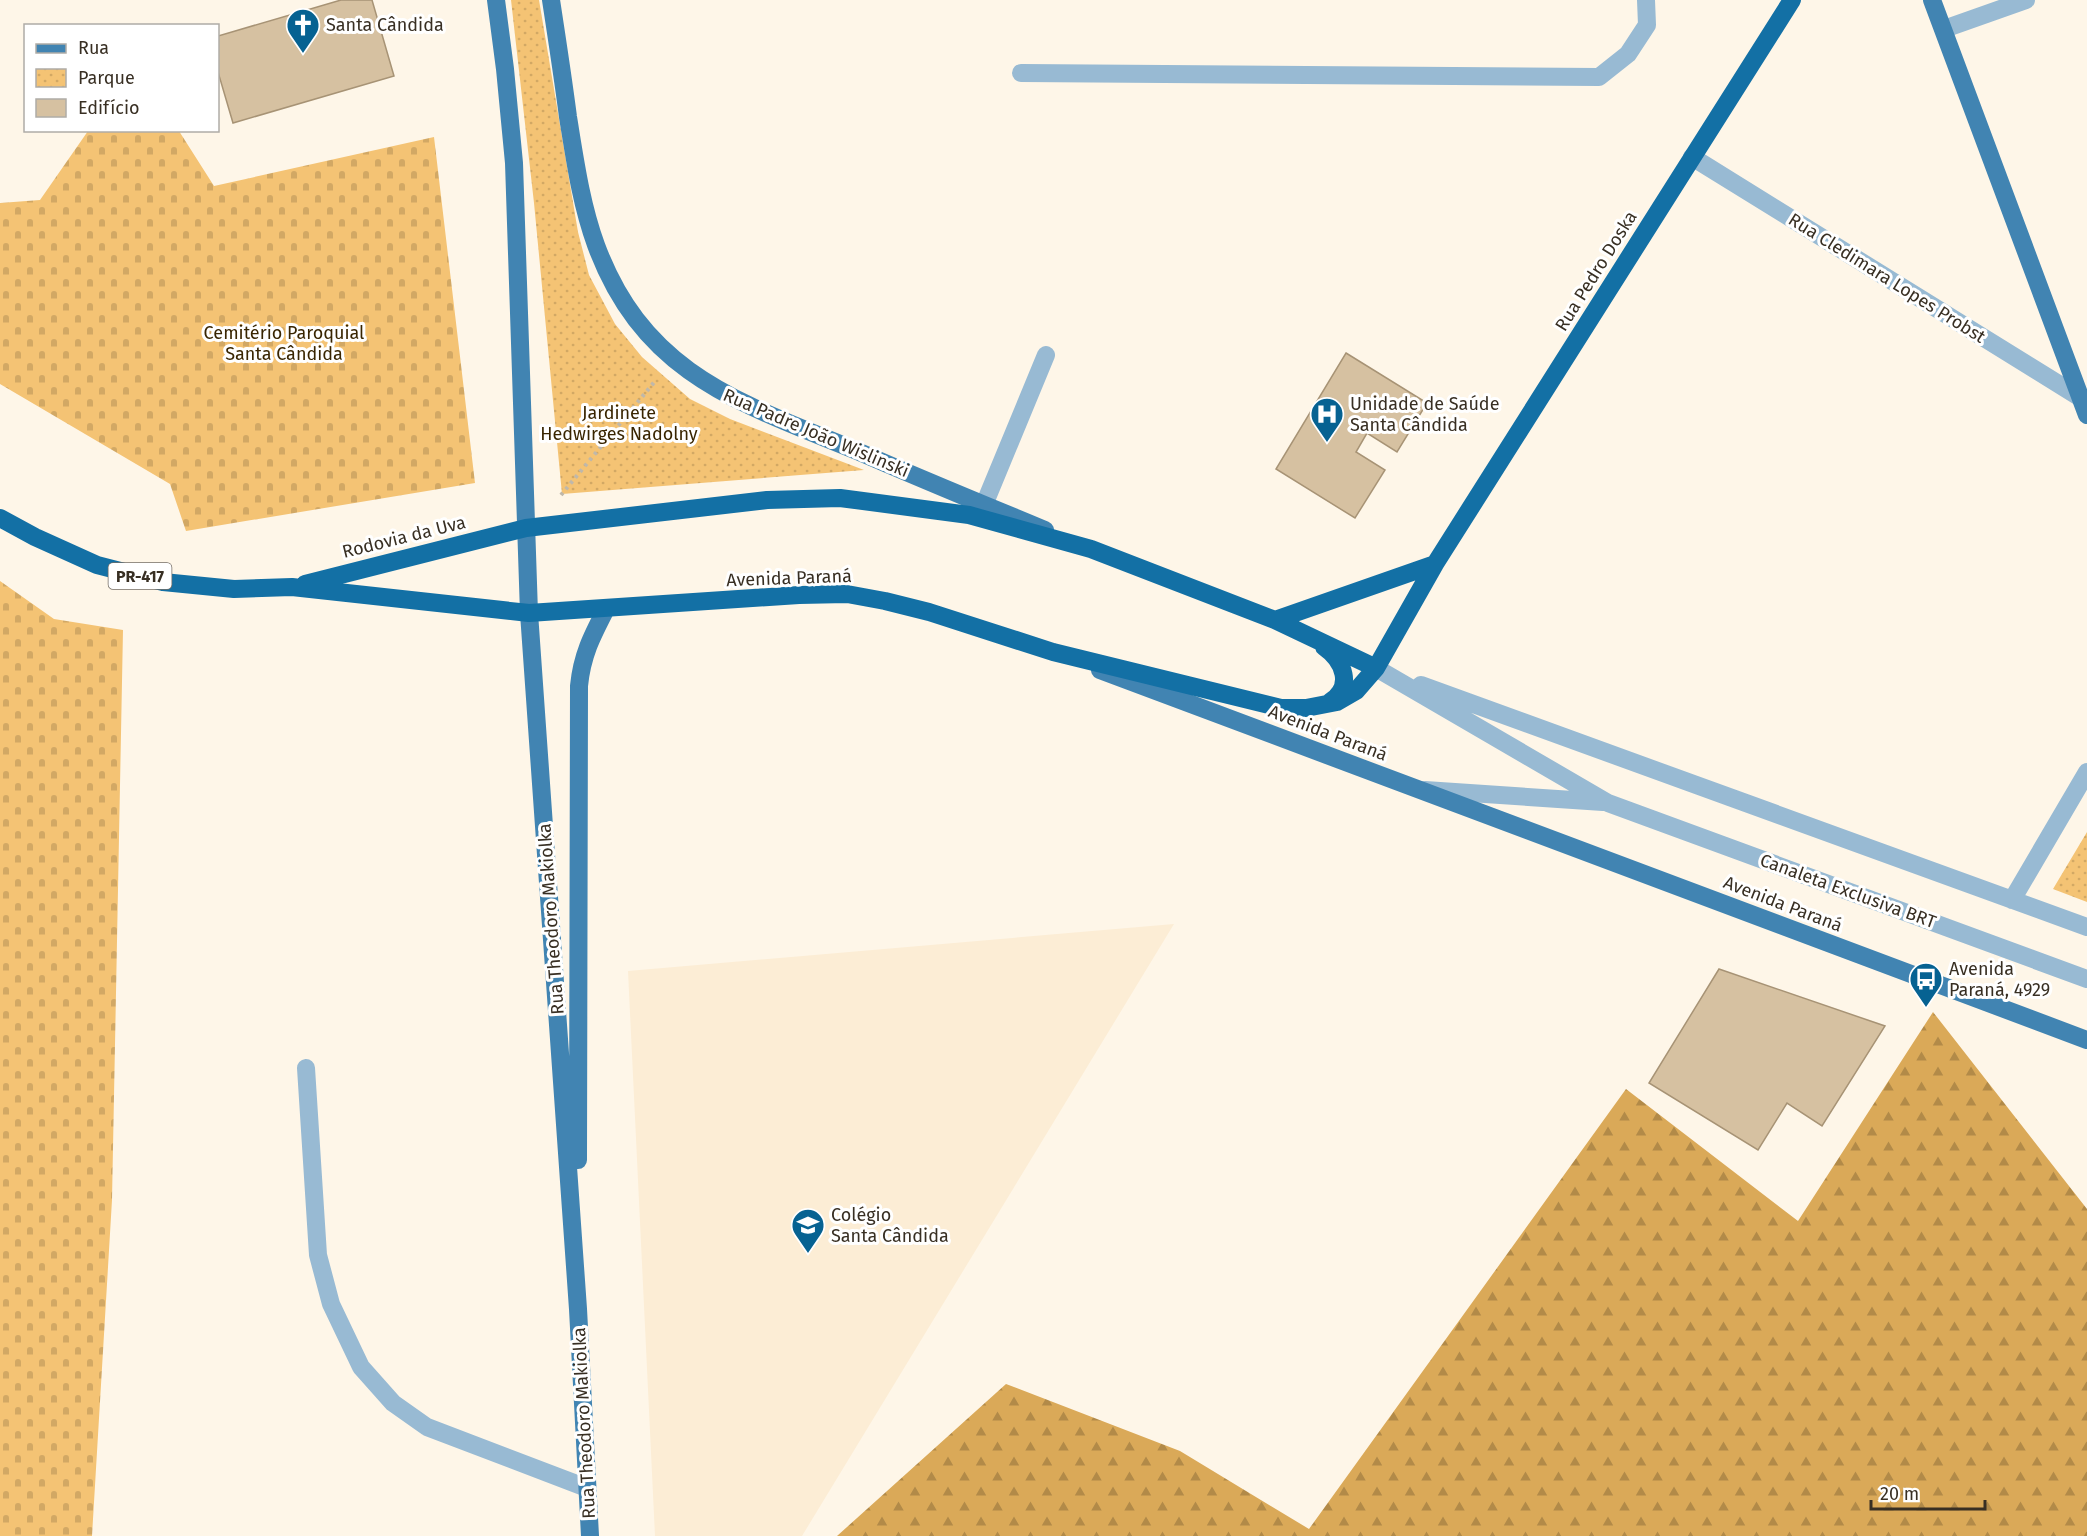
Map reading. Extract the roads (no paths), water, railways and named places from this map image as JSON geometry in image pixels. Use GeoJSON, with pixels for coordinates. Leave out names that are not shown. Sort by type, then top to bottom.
{"type":"FeatureCollection","features":[{"type":"Feature","properties":{"kind":"highway","name":"Rua Pedro Doska"},"geometry":{"type":"LineString","coordinates":[[1326,705],[1337,702],[1356,691],[1376,668],[1435,564],[1792,0]]}},
{"type":"Feature","properties":{"kind":"highway"},"geometry":{"type":"LineString","coordinates":[[526,528],[767,500],[840,498],[969,515],[1091,549],[1275,620],[1376,668]]}},
{"type":"Feature","properties":{"kind":"highway","name":"Rodovia da Uva"},"geometry":{"type":"LineString","coordinates":[[0,518],[34,537],[97,565],[163,582],[234,589],[291,587],[529,614]]}},
{"type":"Feature","properties":{"kind":"highway","name":"Rodovia da Uva"},"geometry":{"type":"LineString","coordinates":[[291,587],[526,528]]}},
{"type":"Feature","properties":{"kind":"highway"},"geometry":{"type":"LineString","coordinates":[[1275,620],[1435,564]]}},
{"type":"Feature","properties":{"kind":"highway","name":"Avenida Paraná"},"geometry":{"type":"LineString","coordinates":[[529,614],[799,595],[848,594],[938,615],[1053,652]]}},
{"type":"Feature","properties":{"kind":"highway"},"geometry":{"type":"LineString","coordinates":[[1053,652],[1281,708],[1326,705],[1338,697],[1344,686],[1344,675],[1332,652],[1306,635]]}},
{"type":"Feature","properties":{"kind":"main road"},"geometry":{"type":"LineString","coordinates":[[496,0],[514,163],[526,528]]}},
{"type":"Feature","properties":{"kind":"main road","name":"Rua Padre João Wislinski"},"geometry":{"type":"LineString","coordinates":[[551,0],[583,204],[596,246],[612,280],[630,311],[652,338],[705,383],[751,407],[1091,549]]}},
{"type":"Feature","properties":{"kind":"main road"},"geometry":{"type":"LineString","coordinates":[[1932,0],[2084,406]]}},
{"type":"Feature","properties":{"kind":"main road","name":"Rua Theodoro Makiolka"},"geometry":{"type":"LineString","coordinates":[[526,528],[529,614],[578,1309],[590,1536]]}},
{"type":"Feature","properties":{"kind":"main road","name":"Rua Theodoro Makiolka"},"geometry":{"type":"LineString","coordinates":[[578,1309],[579,686],[581,664],[588,643],[606,609]]}},
{"type":"Feature","properties":{"kind":"main road","name":"Avenida Paraná"},"geometry":{"type":"LineString","coordinates":[[1053,652],[2087,1040]]}},
{"type":"Feature","properties":{"kind":"street"},"geometry":{"type":"LineString","coordinates":[[1021,73],[1599,77],[1628,54],[1647,25],[1646,0]]}},
{"type":"Feature","properties":{"kind":"street"},"geometry":{"type":"LineString","coordinates":[[1944,29],[2026,0]]}},
{"type":"Feature","properties":{"kind":"street","name":"Rua Cledimara Lopes Probst"},"geometry":{"type":"LineString","coordinates":[[1692,157],[2084,406]]}},
{"type":"Feature","properties":{"kind":"street"},"geometry":{"type":"LineString","coordinates":[[984,505],[1046,355]]}},
{"type":"Feature","properties":{"kind":"street"},"geometry":{"type":"LineString","coordinates":[[1376,668],[2087,927]]}},
{"type":"Feature","properties":{"kind":"street","name":"Canaleta Exclusiva BRT"},"geometry":{"type":"LineString","coordinates":[[1376,668],[1608,803],[2087,979]]}},
{"type":"Feature","properties":{"kind":"street"},"geometry":{"type":"LineString","coordinates":[[2012,900],[2087,772]]}},
{"type":"Feature","properties":{"kind":"street","name":"Canaleta Exclusiva BRT"},"geometry":{"type":"LineString","coordinates":[[1417,789],[1608,803]]}},
{"type":"Feature","properties":{"kind":"street"},"geometry":{"type":"LineString","coordinates":[[306,1068],[318,1255],[331,1304],[361,1367],[393,1403],[427,1428],[587,1488]]}},
{"type":"Feature","properties":{"kind":"place","name":"Santa Cândida"},"geometry":{"type":"Point","coordinates":[303,54]}},
{"type":"Feature","properties":{"kind":"place","name":"Unidade de Saúde Santa Cândida"},"geometry":{"type":"Point","coordinates":[1327,443]}},
{"type":"Feature","properties":{"kind":"place","name":"Avenida Paraná, 4929"},"geometry":{"type":"Point","coordinates":[1926,1008]}},
{"type":"Feature","properties":{"kind":"place","name":"Colégio Santa Cândida"},"geometry":{"type":"Point","coordinates":[808,1254]}},
{"type":"Feature","properties":{"kind":"park label","name":"Cemitério Paroquial Santa Cândida"},"geometry":{"type":"Point","coordinates":[284,343]}},
{"type":"Feature","properties":{"kind":"park label","name":"Jardinete Hedwirges Nadolny"},"geometry":{"type":"Point","coordinates":[619,423]}}]}
